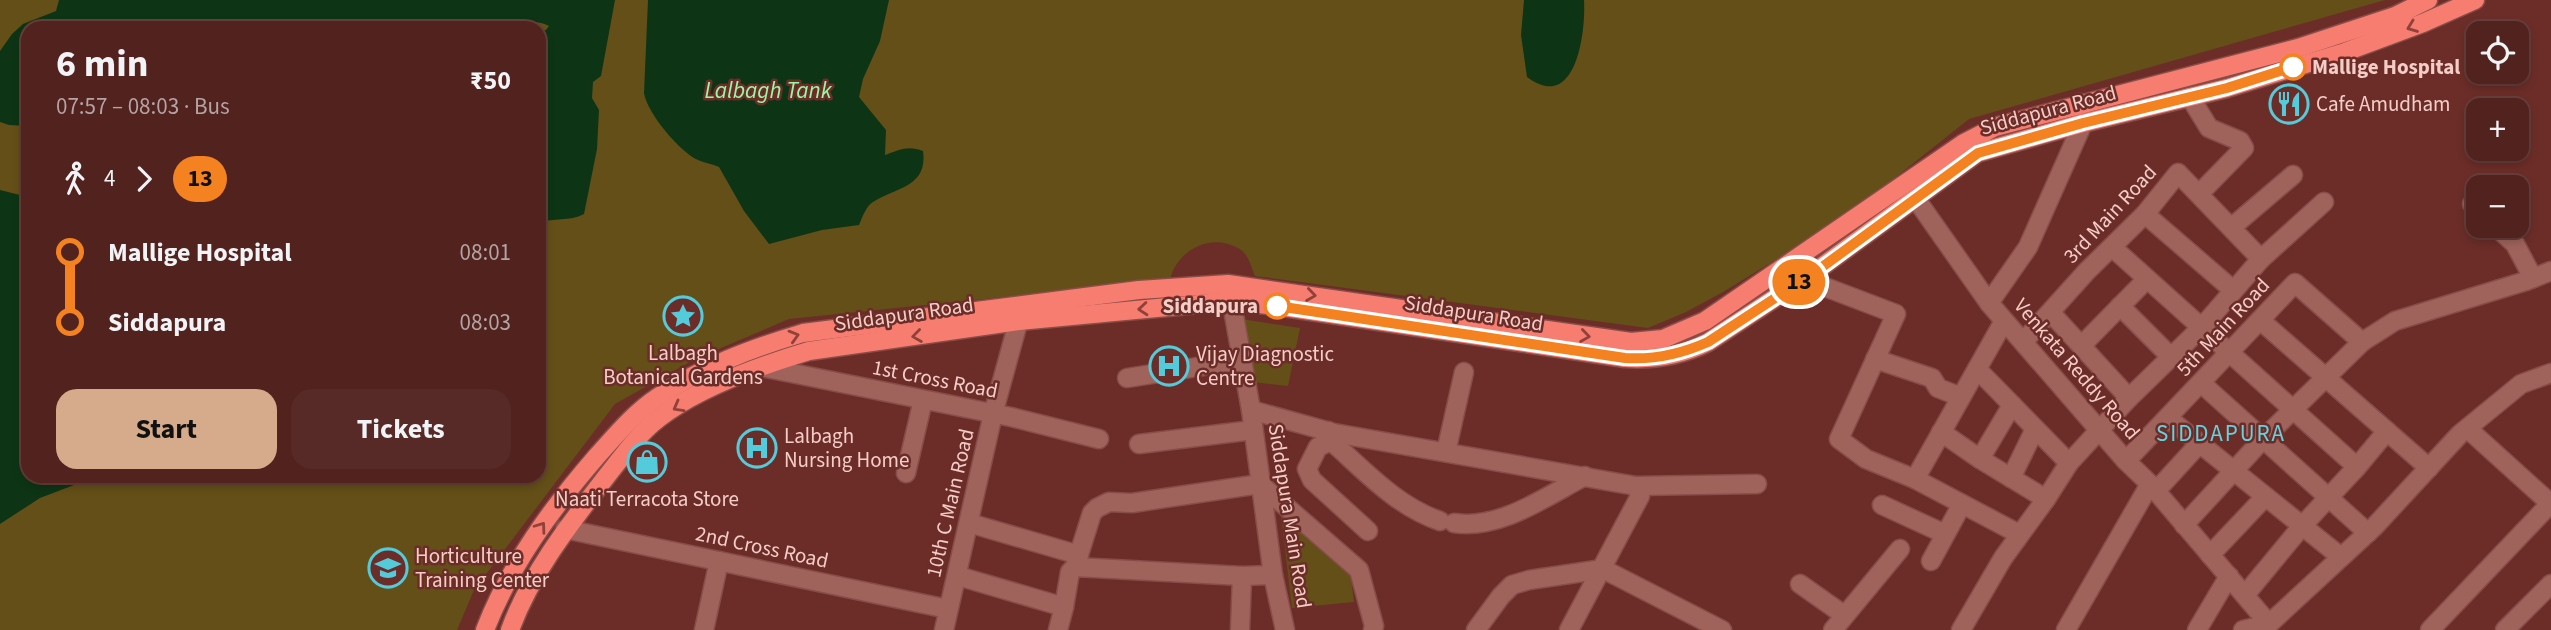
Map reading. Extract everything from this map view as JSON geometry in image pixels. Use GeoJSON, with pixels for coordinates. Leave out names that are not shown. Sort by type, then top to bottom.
{"type":"FeatureCollection","features":[{"type":"Feature","properties":{"kind":"main road","name":"Siddapura Road"},"geometry":{"type":"LineString","coordinates":[[485,630],[506,583],[529,544],[579,477],[639,411],[673,387],[752,350],[803,333],[1230,293],[1631,342],[1663,339],[1706,321],[1964,143],[1996,127],[2298,48],[2395,16],[2428,0]]}},
{"type":"Feature","properties":{"kind":"main road","name":"Siddapura Road"},"geometry":{"type":"LineString","coordinates":[[1230,293],[1277,306],[1625,358],[1650,359],[1691,350],[1708,342],[1804,279],[1978,153],[2083,123],[2227,88],[2370,44],[2475,0]]}},
{"type":"Feature","properties":{"kind":"main road","name":"Siddapura Road"},"geometry":{"type":"LineString","coordinates":[[510,630],[526,594],[565,529],[626,452],[658,418],[703,393],[762,367],[809,351],[1021,313]]}},
{"type":"Feature","properties":{"kind":"street"},"geometry":{"type":"LineString","coordinates":[[2190,97],[2209,128],[2240,141],[2244,148],[2199,194]]}},
{"type":"Feature","properties":{"kind":"street"},"geometry":{"type":"LineString","coordinates":[[1989,303],[2028,247],[2083,123],[2080,103]]}},
{"type":"Feature","properties":{"kind":"street","name":"3rd Main Road"},"geometry":{"type":"LineString","coordinates":[[2023,342],[2087,271],[2145,214],[2178,173],[2261,259]]}},
{"type":"Feature","properties":{"kind":"street"},"geometry":{"type":"LineString","coordinates":[[2232,227],[2293,175]]}},
{"type":"Feature","properties":{"kind":"street","name":"Venkata Reddy Road"},"geometry":{"type":"LineString","coordinates":[[1916,199],[1989,303],[2230,576],[2269,624]]}},
{"type":"Feature","properties":{"kind":"street"},"geometry":{"type":"LineString","coordinates":[[1961,630],[2019,534],[2069,463],[2129,398],[2203,326],[2261,259],[2324,202]]}},
{"type":"Feature","properties":{"kind":"street"},"geometry":{"type":"LineString","coordinates":[[2145,214],[2233,290]]}},
{"type":"Feature","properties":{"kind":"street"},"geometry":{"type":"LineString","coordinates":[[2508,238],[2515,244],[2533,278]]}},
{"type":"Feature","properties":{"kind":"street"},"geometry":{"type":"LineString","coordinates":[[2113,247],[2357,467]]}},
{"type":"Feature","properties":{"kind":"street"},"geometry":{"type":"LineString","coordinates":[[1792,262],[1804,279],[1896,314],[1839,439],[1866,459],[1915,479],[2019,534]]}},
{"type":"Feature","properties":{"kind":"street"},"geometry":{"type":"LineString","coordinates":[[2183,525],[2263,439],[2362,342],[2395,321],[2551,271]]}},
{"type":"Feature","properties":{"kind":"street"},"geometry":{"type":"LineString","coordinates":[[2082,345],[2147,280]]}},
{"type":"Feature","properties":{"kind":"street","name":"5th Main Road"},"geometry":{"type":"LineString","coordinates":[[2126,461],[2295,283],[2362,342]]}},
{"type":"Feature","properties":{"kind":"street","name":"Siddapura Main Road"},"geometry":{"type":"LineString","coordinates":[[1230,293],[1251,410],[1273,575],[1285,630]]}},
{"type":"Feature","properties":{"kind":"street"},"geometry":{"type":"LineString","coordinates":[[2120,306],[2171,357]]}},
{"type":"Feature","properties":{"kind":"street","name":"10th C Main Road"},"geometry":{"type":"LineString","coordinates":[[943,630],[958,576],[993,414],[1021,313]]}},
{"type":"Feature","properties":{"kind":"street"},"geometry":{"type":"LineString","coordinates":[[2051,313],[2129,398]]}},
{"type":"Feature","properties":{"kind":"street"},"geometry":{"type":"LineString","coordinates":[[2260,320],[2429,468]]}},
{"type":"Feature","properties":{"kind":"street"},"geometry":{"type":"LineString","coordinates":[[1915,479],[2004,321]]}},
{"type":"Feature","properties":{"kind":"street"},"geometry":{"type":"LineString","coordinates":[[1875,359],[1932,378],[1938,387],[1961,397]]}},
{"type":"Feature","properties":{"kind":"street"},"geometry":{"type":"LineString","coordinates":[[1127,378],[1242,360]]}},
{"type":"Feature","properties":{"kind":"street","name":"1st Cross Road"},"geometry":{"type":"LineString","coordinates":[[762,367],[1011,417],[1099,439]]}},
{"type":"Feature","properties":{"kind":"street"},"geometry":{"type":"LineString","coordinates":[[1977,369],[2069,463]]}},
{"type":"Feature","properties":{"kind":"street"},"geometry":{"type":"LineString","coordinates":[[1446,452],[1464,372]]}},
{"type":"Feature","properties":{"kind":"street"},"geometry":{"type":"LineString","coordinates":[[2245,629],[2269,624],[2368,533],[2460,434],[2521,384],[2551,373]]}},
{"type":"Feature","properties":{"kind":"street"},"geometry":{"type":"LineString","coordinates":[[2201,383],[2368,533]]}},
{"type":"Feature","properties":{"kind":"street"},"geometry":{"type":"LineString","coordinates":[[906,473],[923,400]]}},
{"type":"Feature","properties":{"kind":"street"},"geometry":{"type":"LineString","coordinates":[[1980,459],[2012,405]]}},
{"type":"Feature","properties":{"kind":"street"},"geometry":{"type":"LineString","coordinates":[[1251,410],[1329,436],[1446,452],[1636,486],[1758,484]]}},
{"type":"Feature","properties":{"kind":"street"},"geometry":{"type":"LineString","coordinates":[[2168,418],[2341,558]]}},
{"type":"Feature","properties":{"kind":"street"},"geometry":{"type":"LineString","coordinates":[[2011,478],[2035,429]]}},
{"type":"Feature","properties":{"kind":"street"},"geometry":{"type":"LineString","coordinates":[[2430,630],[2551,504],[2468,429]]}},
{"type":"Feature","properties":{"kind":"street"},"geometry":{"type":"LineString","coordinates":[[1139,444],[1253,430]]}},
{"type":"Feature","properties":{"kind":"street"},"geometry":{"type":"LineString","coordinates":[[2245,595],[2387,431]]}},
{"type":"Feature","properties":{"kind":"street"},"geometry":{"type":"LineString","coordinates":[[1941,432],[2046,499]]}},
{"type":"Feature","properties":{"kind":"street"},"geometry":{"type":"LineString","coordinates":[[1329,436],[1400,502],[1419,513],[1447,522],[1481,524],[1499,519],[1585,476]]}},
{"type":"Feature","properties":{"kind":"street"},"geometry":{"type":"LineString","coordinates":[[1329,436],[1318,447],[1307,469],[1312,480],[1367,531]]}},
{"type":"Feature","properties":{"kind":"street"},"geometry":{"type":"LineString","coordinates":[[2066,630],[2153,488],[2199,444]]}},
{"type":"Feature","properties":{"kind":"street"},"geometry":{"type":"LineString","coordinates":[[1058,630],[1070,572],[1077,561],[1092,513],[1097,508],[1109,502],[1132,503],[1260,484],[1359,570],[1373,630]]}},
{"type":"Feature","properties":{"kind":"street"},"geometry":{"type":"LineString","coordinates":[[1569,630],[1640,496],[1636,486]]}},
{"type":"Feature","properties":{"kind":"street"},"geometry":{"type":"LineString","coordinates":[[2210,555],[2265,498]]}},
{"type":"Feature","properties":{"kind":"street"},"geometry":{"type":"LineString","coordinates":[[1931,561],[1962,504]]}},
{"type":"Feature","properties":{"kind":"street"},"geometry":{"type":"LineString","coordinates":[[1882,505],[1945,534]]}},
{"type":"Feature","properties":{"kind":"street"},"geometry":{"type":"LineString","coordinates":[[969,523],[1077,561],[1242,576],[1273,575]]}},
{"type":"Feature","properties":{"kind":"street","name":"2nd Cross Road"},"geometry":{"type":"LineString","coordinates":[[565,529],[948,609]]}},
{"type":"Feature","properties":{"kind":"street"},"geometry":{"type":"LineString","coordinates":[[1833,630],[1900,549]]}},
{"type":"Feature","properties":{"kind":"street"},"geometry":{"type":"LineString","coordinates":[[704,630],[719,561]]}},
{"type":"Feature","properties":{"kind":"street"},"geometry":{"type":"LineString","coordinates":[[1476,630],[1512,585],[1603,569],[1722,630]]}},
{"type":"Feature","properties":{"kind":"street"},"geometry":{"type":"LineString","coordinates":[[958,576],[1064,607]]}},
{"type":"Feature","properties":{"kind":"street"},"geometry":{"type":"LineString","coordinates":[[1240,630],[1242,576]]}},
{"type":"Feature","properties":{"kind":"street"},"geometry":{"type":"LineString","coordinates":[[2196,630],[2230,576]]}},
{"type":"Feature","properties":{"kind":"street"},"geometry":{"type":"LineString","coordinates":[[1800,584],[1844,615]]}},
{"type":"Feature","properties":{"kind":"street"},"geometry":{"type":"LineString","coordinates":[[2505,630],[2551,584]]}},
{"type":"Feature","properties":{"kind":"shaded area","name":"Lalbagh Botanical Gardens"},"geometry":{"type":"Polygon","coordinates":[[[0,0],[2385,0],[1969,119],[1843,219],[1723,292],[1648,328],[1255,276],[1249,260],[1241,250],[1216,242],[1206,243],[1187,253],[1173,270],[1170,280],[789,319],[695,359],[615,404],[474,590],[457,630],[0,630],[0,0]]]}},
{"type":"Feature","properties":{"kind":"shaded area"},"geometry":{"type":"Polygon","coordinates":[[[1241,319],[1300,328],[1288,386],[1252,382],[1241,319]]]}},
{"type":"Feature","properties":{"kind":"shaded area"},"geometry":{"type":"Polygon","coordinates":[[[1280,506],[1349,562],[1354,602],[1292,608],[1280,506]]]}},
{"type":"Feature","properties":{"kind":"water"},"geometry":{"type":"Polygon","coordinates":[[[59,0],[615,0],[601,76],[593,82],[592,98],[599,110],[597,149],[584,214],[546,221],[546,30],[549,26],[546,21],[31,21],[56,11],[59,0]]]}},
{"type":"Feature","properties":{"kind":"water","name":"Lalbagh Tank"},"geometry":{"type":"Polygon","coordinates":[[[648,0],[889,0],[880,41],[863,79],[859,97],[886,130],[885,155],[908,148],[923,151],[921,172],[909,184],[871,204],[864,212],[859,225],[822,230],[769,244],[744,211],[719,167],[698,160],[682,149],[665,131],[646,101],[644,93],[648,0]]]}},
{"type":"Feature","properties":{"kind":"water"},"geometry":{"type":"Polygon","coordinates":[[[1524,0],[1584,0],[1583,30],[1575,64],[1567,77],[1557,85],[1544,86],[1527,77],[1521,35],[1524,0]]]}},
{"type":"Feature","properties":{"kind":"water"},"geometry":{"type":"Polygon","coordinates":[[[21,26],[21,126],[0,122],[0,51],[21,26]]]}},
{"type":"Feature","properties":{"kind":"water"},"geometry":{"type":"Polygon","coordinates":[[[0,190],[21,195],[21,483],[77,483],[40,498],[0,524],[0,190]]]}},
{"type":"Feature","properties":{"kind":"bus line","name":"13"},"geometry":{"type":"LineString","coordinates":[[1277,306],[1625,358],[1650,359],[1670,355],[1708,342],[1818,270],[1978,153],[2083,123],[2227,88],[2293,67]]}},
{"type":"Feature","properties":{"kind":"place","name":"Mallige Hospital"},"geometry":{"type":"Point","coordinates":[2293,67]}},
{"type":"Feature","properties":{"kind":"place","name":"Cafe Amudham"},"geometry":{"type":"Point","coordinates":[2289,104]}},
{"type":"Feature","properties":{"kind":"place","name":"Siddapura"},"geometry":{"type":"Point","coordinates":[1277,306]}},
{"type":"Feature","properties":{"kind":"place","name":"Lalbagh Botanical Gardens"},"geometry":{"type":"Point","coordinates":[683,316]}},
{"type":"Feature","properties":{"kind":"place","name":"Vijay Diagnostic Centre"},"geometry":{"type":"Point","coordinates":[1169,366]}},
{"type":"Feature","properties":{"kind":"place","name":"Lalbagh Nursing Home"},"geometry":{"type":"Point","coordinates":[757,448]}},
{"type":"Feature","properties":{"kind":"place","name":"Naati Terracota Store"},"geometry":{"type":"Point","coordinates":[647,462]}},
{"type":"Feature","properties":{"kind":"place","name":"Horticulture Training Center"},"geometry":{"type":"Point","coordinates":[388,568]}},
{"type":"Feature","properties":{"kind":"district","name":"SIDDAPURA"},"geometry":{"type":"Point","coordinates":[2221,433]}}]}
